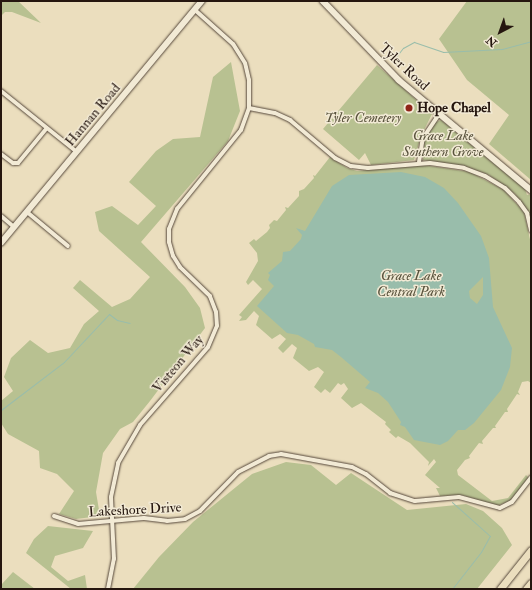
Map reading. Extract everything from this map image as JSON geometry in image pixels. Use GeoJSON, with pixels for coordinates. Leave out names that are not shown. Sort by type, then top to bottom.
{"type":"FeatureCollection","features":[{"type":"Feature","properties":{"kind":"highway"},"geometry":{"type":"LineString","coordinates":[[500,589],[531,550]]}},
{"type":"Feature","properties":{"kind":"highway"},"geometry":{"type":"LineString","coordinates":[[526,589],[531,583]]}},
{"type":"Feature","properties":{"kind":"street","name":"Hannan Road"},"geometry":{"type":"LineString","coordinates":[[1,243],[202,1]]}},
{"type":"Feature","properties":{"kind":"street","name":"Tyler Road"},"geometry":{"type":"LineString","coordinates":[[323,1],[389,71],[531,190]]}},
{"type":"Feature","properties":{"kind":"street","name":"Visteon Way"},"geometry":{"type":"LineString","coordinates":[[108,589],[114,559],[111,521],[112,487],[118,463],[127,444],[140,425],[207,349],[214,336],[217,321],[213,301],[205,289],[176,261],[170,245],[169,230],[177,209],[237,136],[249,108],[249,80],[241,56],[226,37],[195,10]]}},
{"type":"Feature","properties":{"kind":"street"},"geometry":{"type":"LineString","coordinates":[[1,91],[77,152]]}},
{"type":"Feature","properties":{"kind":"street"},"geometry":{"type":"LineString","coordinates":[[249,108],[275,113],[290,120],[335,158],[351,166],[368,168],[419,162],[464,168],[494,181],[511,193],[524,208],[531,231]]}},
{"type":"Feature","properties":{"kind":"street"},"geometry":{"type":"LineString","coordinates":[[419,162],[423,138],[439,114]]}},
{"type":"Feature","properties":{"kind":"street"},"geometry":{"type":"LineString","coordinates":[[1,154],[16,164],[47,128]]}},
{"type":"Feature","properties":{"kind":"street"},"geometry":{"type":"LineString","coordinates":[[27,212],[68,246]]}},
{"type":"Feature","properties":{"kind":"street"},"geometry":{"type":"LineString","coordinates":[[1,216],[14,227]]}},
{"type":"Feature","properties":{"kind":"street","name":"Lakeshore Drive"},"geometry":{"type":"LineString","coordinates":[[54,516],[73,523],[147,518],[172,521],[189,517],[203,508],[238,472],[265,458],[281,454],[294,454],[321,463],[352,467],[366,474],[390,493],[415,501],[459,497],[490,507],[500,508],[512,502],[531,478]]}},
{"type":"Feature","properties":{"kind":"green space"},"geometry":{"type":"Polygon","coordinates":[[[1,1],[18,1],[41,23],[12,12],[5,12],[1,16],[1,1]]]}},
{"type":"Feature","properties":{"kind":"green space"},"geometry":{"type":"Polygon","coordinates":[[[467,1],[531,1],[531,180],[489,144],[509,115],[467,80],[439,39],[467,1]]]}},
{"type":"Feature","properties":{"kind":"green space"},"geometry":{"type":"Polygon","coordinates":[[[231,62],[240,111],[228,141],[141,242],[185,287],[200,308],[205,328],[133,422],[120,429],[103,453],[96,492],[100,516],[76,519],[59,514],[74,491],[57,474],[40,468],[39,451],[8,434],[1,423],[1,401],[13,391],[4,377],[11,358],[30,340],[48,353],[70,348],[84,324],[99,311],[73,288],[80,280],[112,307],[130,299],[150,277],[99,231],[95,212],[112,206],[138,225],[156,206],[129,182],[156,151],[173,139],[200,137],[213,77],[231,62]]]}},
{"type":"Feature","properties":{"kind":"green space","name":"Tyler Cemetery"},"geometry":{"type":"Polygon","coordinates":[[[377,65],[432,114],[421,136],[414,160],[371,165],[365,153],[359,160],[323,129],[377,65]]]}},
{"type":"Feature","properties":{"kind":"green space","name":"Grace Lake Southern Grove"},"geometry":{"type":"Polygon","coordinates":[[[441,120],[525,189],[527,195],[531,194],[531,216],[515,194],[489,175],[464,166],[423,160],[424,139],[436,122],[441,120]]]}},
{"type":"Feature","properties":{"kind":"green space","name":"Grace Lake Central Park"},"geometry":{"type":"Polygon","coordinates":[[[330,157],[347,168],[357,171],[423,165],[470,172],[504,190],[524,212],[531,244],[531,383],[528,381],[522,382],[518,392],[520,395],[517,394],[507,409],[508,412],[505,412],[495,426],[496,428],[493,428],[482,441],[483,444],[479,443],[469,456],[470,458],[465,460],[457,470],[458,475],[492,501],[508,498],[526,475],[529,478],[510,501],[496,506],[462,495],[440,496],[436,488],[440,488],[425,475],[436,462],[434,459],[428,466],[429,462],[410,443],[398,436],[396,438],[389,432],[391,430],[385,424],[386,422],[361,403],[352,408],[341,398],[348,389],[344,383],[341,385],[338,383],[330,393],[325,389],[321,393],[314,387],[324,372],[318,367],[309,371],[293,358],[297,348],[292,344],[283,353],[278,348],[286,339],[280,334],[272,339],[256,325],[259,316],[254,311],[246,320],[239,321],[242,317],[239,315],[262,289],[253,280],[248,285],[246,282],[258,261],[257,253],[249,243],[254,239],[256,241],[267,232],[270,228],[269,225],[274,220],[277,221],[286,210],[285,207],[288,208],[299,196],[299,191],[304,189],[314,178],[313,175],[315,176],[330,157]]]}},
{"type":"Feature","properties":{"kind":"green space"},"geometry":{"type":"Polygon","coordinates":[[[286,462],[311,465],[336,485],[351,473],[407,510],[466,504],[483,511],[502,528],[512,545],[477,589],[133,589],[159,557],[193,522],[252,474],[286,462]]]}},
{"type":"Feature","properties":{"kind":"green space"},"geometry":{"type":"Polygon","coordinates":[[[48,526],[93,531],[83,548],[55,556],[51,567],[68,581],[85,575],[87,589],[71,589],[26,553],[34,539],[48,526]]]}},
{"type":"Feature","properties":{"kind":"green space"},"geometry":{"type":"Polygon","coordinates":[[[13,572],[35,589],[1,589],[1,585],[13,572]]]}},
{"type":"Feature","properties":{"kind":"shaded area","name":"Grace Lake Central Park"},"geometry":{"type":"Polygon","coordinates":[[[401,172],[425,177],[444,188],[458,203],[481,236],[489,258],[493,307],[512,348],[510,367],[501,390],[474,423],[465,430],[458,430],[448,441],[440,445],[414,440],[405,427],[400,425],[401,422],[388,402],[378,393],[365,388],[370,382],[341,357],[332,350],[315,347],[314,344],[298,335],[287,333],[257,306],[274,286],[268,280],[270,275],[268,273],[282,261],[283,252],[290,251],[301,239],[302,235],[296,228],[305,231],[332,186],[349,175],[401,172]],[[483,277],[469,291],[470,298],[477,304],[483,295],[483,277]]]}},
{"type":"Feature","properties":{"kind":"waterway"},"geometry":{"type":"LineString","coordinates":[[392,62],[403,48],[414,42],[443,52],[502,49],[531,41]]}},
{"type":"Feature","properties":{"kind":"waterway"},"geometry":{"type":"LineString","coordinates":[[1,410],[64,362],[109,314],[117,320],[130,323]]}},
{"type":"Feature","properties":{"kind":"waterway"},"geometry":{"type":"LineString","coordinates":[[452,502],[490,536],[481,552],[452,589]]}},
{"type":"Feature","properties":{"kind":"place","name":"Hope Chapel"},"geometry":{"type":"Point","coordinates":[409,108]}}]}
